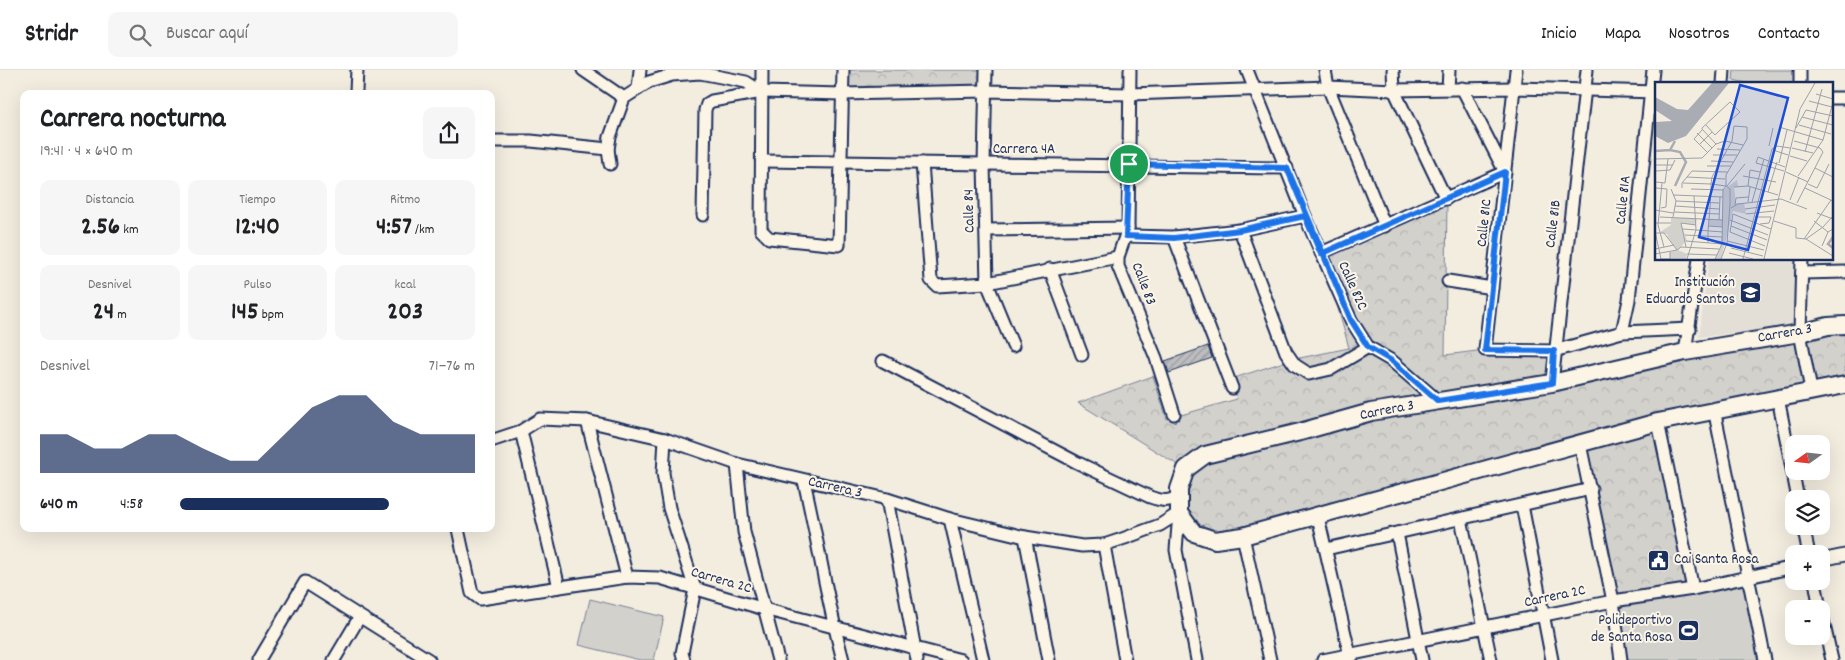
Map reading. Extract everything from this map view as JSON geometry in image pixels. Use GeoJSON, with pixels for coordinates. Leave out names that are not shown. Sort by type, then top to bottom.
{"type":"FeatureCollection","features":[{"type":"Feature","properties":{"kind":"main road","name":"Carrera 3"},"geometry":{"type":"LineString","coordinates":[[1179,512],[1179,496],[1186,469],[1205,455],[1371,412],[1552,383],[1685,352],[1800,333],[1828,326],[1845,325]]}},
{"type":"Feature","properties":{"kind":"main road"},"geometry":{"type":"LineString","coordinates":[[1179,512],[1194,533],[1215,540],[1242,536],[1318,517],[1658,422],[1714,409],[1845,385]]}},
{"type":"Feature","properties":{"kind":"street"},"geometry":{"type":"LineString","coordinates":[[356,90],[357,70]]}},
{"type":"Feature","properties":{"kind":"street"},"geometry":{"type":"LineString","coordinates":[[583,70],[624,98]]}},
{"type":"Feature","properties":{"kind":"street"},"geometry":{"type":"LineString","coordinates":[[638,89],[640,70]]}},
{"type":"Feature","properties":{"kind":"street"},"geometry":{"type":"LineString","coordinates":[[762,70],[761,230],[769,238],[839,245],[843,70]]}},
{"type":"Feature","properties":{"kind":"street","name":"Calle 84"},"geometry":{"type":"LineString","coordinates":[[986,70],[984,165],[987,283],[1013,346]]}},
{"type":"Feature","properties":{"kind":"street","name":"Calle 83"},"geometry":{"type":"LineString","coordinates":[[1130,70],[1127,232],[1118,257],[1118,266],[1156,358],[1174,414]]}},
{"type":"Feature","properties":{"kind":"street","name":"Calle 82C"},"geometry":{"type":"LineString","coordinates":[[1247,70],[1305,216],[1351,320],[1368,347],[1392,361],[1438,401]]}},
{"type":"Feature","properties":{"kind":"street"},"geometry":{"type":"LineString","coordinates":[[1325,70],[1328,87],[1385,226]]}},
{"type":"Feature","properties":{"kind":"street"},"geometry":{"type":"LineString","coordinates":[[1393,70],[1394,90],[1446,199]]}},
{"type":"Feature","properties":{"kind":"street"},"geometry":{"type":"LineString","coordinates":[[1448,89],[1449,70]]}},
{"type":"Feature","properties":{"kind":"street","name":"Calle 81C"},"geometry":{"type":"LineString","coordinates":[[1516,70],[1485,350],[1554,351]]}},
{"type":"Feature","properties":{"kind":"street","name":"Calle 81B"},"geometry":{"type":"LineString","coordinates":[[1552,383],[1554,351],[1587,70]]}},
{"type":"Feature","properties":{"kind":"street","name":"Calle 81A"},"geometry":{"type":"LineString","coordinates":[[1622,332],[1629,300],[1654,92],[1654,70]]}},
{"type":"Feature","properties":{"kind":"street"},"geometry":{"type":"LineString","coordinates":[[610,164],[608,149],[615,117],[624,98],[658,78],[700,73],[746,82],[762,92]]}},
{"type":"Feature","properties":{"kind":"street"},"geometry":{"type":"LineString","coordinates":[[703,214],[705,110],[707,104],[712,101],[762,92],[842,94],[986,91],[1130,94],[1328,87],[1394,90],[1514,88],[1654,92]]}},
{"type":"Feature","properties":{"kind":"street"},"geometry":{"type":"LineString","coordinates":[[1321,254],[1505,172],[1462,88]]}},
{"type":"Feature","properties":{"kind":"street"},"geometry":{"type":"LineString","coordinates":[[1832,98],[1845,98]]}},
{"type":"Feature","properties":{"kind":"street"},"geometry":{"type":"LineString","coordinates":[[495,141],[531,141],[608,149]]}},
{"type":"Feature","properties":{"kind":"street","name":"Carrera 4A"},"geometry":{"type":"LineString","coordinates":[[762,161],[984,165],[1129,164],[1287,168]]}},
{"type":"Feature","properties":{"kind":"street"},"geometry":{"type":"LineString","coordinates":[[922,163],[931,280],[937,286],[987,283],[1118,257]]}},
{"type":"Feature","properties":{"kind":"street"},"geometry":{"type":"LineString","coordinates":[[986,230],[1127,232],[1174,238],[1240,230],[1305,216]]}},
{"type":"Feature","properties":{"kind":"street"},"geometry":{"type":"LineString","coordinates":[[1240,230],[1286,352],[1295,365],[1309,374],[1331,369],[1368,347]]}},
{"type":"Feature","properties":{"kind":"street"},"geometry":{"type":"LineString","coordinates":[[1174,238],[1232,388]]}},
{"type":"Feature","properties":{"kind":"street"},"geometry":{"type":"LineString","coordinates":[[1685,352],[1700,260]]}},
{"type":"Feature","properties":{"kind":"street"},"geometry":{"type":"LineString","coordinates":[[1802,260],[1800,333],[1811,390]]}},
{"type":"Feature","properties":{"kind":"street"},"geometry":{"type":"LineString","coordinates":[[1050,269],[1082,355]]}},
{"type":"Feature","properties":{"kind":"street"},"geometry":{"type":"LineString","coordinates":[[1802,273],[1845,272]]}},
{"type":"Feature","properties":{"kind":"street"},"geometry":{"type":"LineString","coordinates":[[1448,281],[1492,288]]}},
{"type":"Feature","properties":{"kind":"street"},"geometry":{"type":"LineString","coordinates":[[1554,351],[1622,332],[1690,329]]}},
{"type":"Feature","properties":{"kind":"street"},"geometry":{"type":"LineString","coordinates":[[883,361],[1076,462],[1150,497],[1163,501],[1172,501],[1179,496]]}},
{"type":"Feature","properties":{"kind":"street"},"geometry":{"type":"LineString","coordinates":[[1778,398],[1796,490]]}},
{"type":"Feature","properties":{"kind":"street"},"geometry":{"type":"LineString","coordinates":[[1714,409],[1750,578],[1765,660]]}},
{"type":"Feature","properties":{"kind":"street","name":"Carrera 3"},"geometry":{"type":"LineString","coordinates":[[495,440],[521,431],[540,419],[587,421],[665,439],[737,464],[888,500],[950,519],[1025,537],[1074,545],[1104,545],[1160,525],[1179,512]]}},
{"type":"Feature","properties":{"kind":"street"},"geometry":{"type":"LineString","coordinates":[[587,421],[627,577]]}},
{"type":"Feature","properties":{"kind":"street"},"geometry":{"type":"LineString","coordinates":[[1658,422],[1693,589]]}},
{"type":"Feature","properties":{"kind":"street"},"geometry":{"type":"LineString","coordinates":[[521,431],[559,586]]}},
{"type":"Feature","properties":{"kind":"street"},"geometry":{"type":"LineString","coordinates":[[665,439],[663,473],[669,508],[695,589],[682,658]]}},
{"type":"Feature","properties":{"kind":"street"},"geometry":{"type":"LineString","coordinates":[[1580,444],[1591,489],[1613,601],[1621,660]]}},
{"type":"Feature","properties":{"kind":"street"},"geometry":{"type":"LineString","coordinates":[[737,464],[744,532],[778,660]]}},
{"type":"Feature","properties":{"kind":"street"},"geometry":{"type":"LineString","coordinates":[[804,481],[843,660]]}},
{"type":"Feature","properties":{"kind":"street"},"geometry":{"type":"LineString","coordinates":[[1326,549],[1591,489]]}},
{"type":"Feature","properties":{"kind":"street"},"geometry":{"type":"LineString","coordinates":[[888,500],[913,647],[917,660]]}},
{"type":"Feature","properties":{"kind":"street"},"geometry":{"type":"LineString","coordinates":[[1522,505],[1552,660]]}},
{"type":"Feature","properties":{"kind":"street"},"geometry":{"type":"LineString","coordinates":[[1179,512],[1176,550],[1197,660]]}},
{"type":"Feature","properties":{"kind":"street"},"geometry":{"type":"LineString","coordinates":[[1318,517],[1350,657]]}},
{"type":"Feature","properties":{"kind":"street"},"geometry":{"type":"LineString","coordinates":[[950,519],[983,660]]}},
{"type":"Feature","properties":{"kind":"street"},"geometry":{"type":"LineString","coordinates":[[1461,519],[1491,660]]}},
{"type":"Feature","properties":{"kind":"street","name":"Carrera 2C"},"geometry":{"type":"LineString","coordinates":[[459,532],[472,593],[480,599],[627,577],[660,578],[764,609],[834,625],[961,660]]}},
{"type":"Feature","properties":{"kind":"street"},"geometry":{"type":"LineString","coordinates":[[1397,533],[1422,660]]}},
{"type":"Feature","properties":{"kind":"street"},"geometry":{"type":"LineString","coordinates":[[1242,536],[1270,660]]}},
{"type":"Feature","properties":{"kind":"street"},"geometry":{"type":"LineString","coordinates":[[1025,537],[1049,660]]}},
{"type":"Feature","properties":{"kind":"street"},"geometry":{"type":"LineString","coordinates":[[1104,545],[1125,660]]}},
{"type":"Feature","properties":{"kind":"street"},"geometry":{"type":"LineString","coordinates":[[1830,558],[1845,555]]}},
{"type":"Feature","properties":{"kind":"street","name":"Carrera 2C"},"geometry":{"type":"LineString","coordinates":[[1323,660],[1350,657],[1543,615],[1613,601],[1693,589],[1785,569]]}},
{"type":"Feature","properties":{"kind":"street"},"geometry":{"type":"LineString","coordinates":[[259,660],[305,582],[414,657],[429,660]]}},
{"type":"Feature","properties":{"kind":"street"},"geometry":{"type":"LineString","coordinates":[[334,660],[359,618]]}},
{"type":"Feature","properties":{"kind":"street"},"geometry":{"type":"LineString","coordinates":[[1829,645],[1832,660]]}},
{"type":"Feature","properties":{"kind":"shaded area","name":"Institución Eduardo Santos"},"geometry":{"type":"Polygon","coordinates":[[[1709,260],[1798,260],[1797,326],[1699,337],[1709,260]]]}},
{"type":"Feature","properties":{"kind":"green space"},"geometry":{"type":"Polygon","coordinates":[[[845,70],[984,70],[984,89],[844,92],[845,70]]]}},
{"type":"Feature","properties":{"kind":"green space"},"geometry":{"type":"Polygon","coordinates":[[[1734,70],[1794,70],[1794,82],[1742,82],[1733,80],[1734,70]]]}},
{"type":"Feature","properties":{"kind":"green space"},"geometry":{"type":"Polygon","coordinates":[[[1447,201],[1445,355],[1485,350],[1554,351],[1552,382],[1845,325],[1845,385],[1658,422],[1693,589],[1613,601],[1580,444],[1242,535],[1195,532],[1181,512],[1186,470],[1078,403],[1153,376],[1167,419],[1237,399],[1231,379],[1290,360],[1349,348],[1323,254],[1447,201]]]}},
{"type":"Feature","properties":{"kind":"green space","name":"Polideportivo de Santa Rosa"},"geometry":{"type":"Polygon","coordinates":[[[1749,577],[1765,660],[1621,660],[1613,601],[1749,577]]]}},
{"type":"Feature","properties":{"kind":"green space"},"geometry":{"type":"Polygon","coordinates":[[[590,599],[664,617],[654,660],[640,660],[579,645],[590,599]]]}},
{"type":"Feature","properties":{"kind":"building"},"geometry":{"type":"Polygon","coordinates":[[[1208,346],[1212,358],[1169,373],[1165,361],[1208,346]]]}},
{"type":"Feature","properties":{"kind":"place","name":"Institución Eduardo Santos"},"geometry":{"type":"Point","coordinates":[1751,292]}},
{"type":"Feature","properties":{"kind":"place","name":"Cai Santa Rosa"},"geometry":{"type":"Point","coordinates":[1658,560]}},
{"type":"Feature","properties":{"kind":"place","name":"Polideportivo de Santa Rosa"},"geometry":{"type":"Point","coordinates":[1688,630]}},
{"type":"Feature","properties":{"kind":"route"},"geometry":{"type":"LineString","coordinates":[[1129,164],[1128,228],[1126,236],[1174,238],[1240,230],[1305,216],[1321,254],[1505,172],[1485,350],[1554,351],[1552,383],[1438,401],[1392,361],[1368,347],[1351,320],[1321,254],[1287,168],[1129,164]]}}]}
